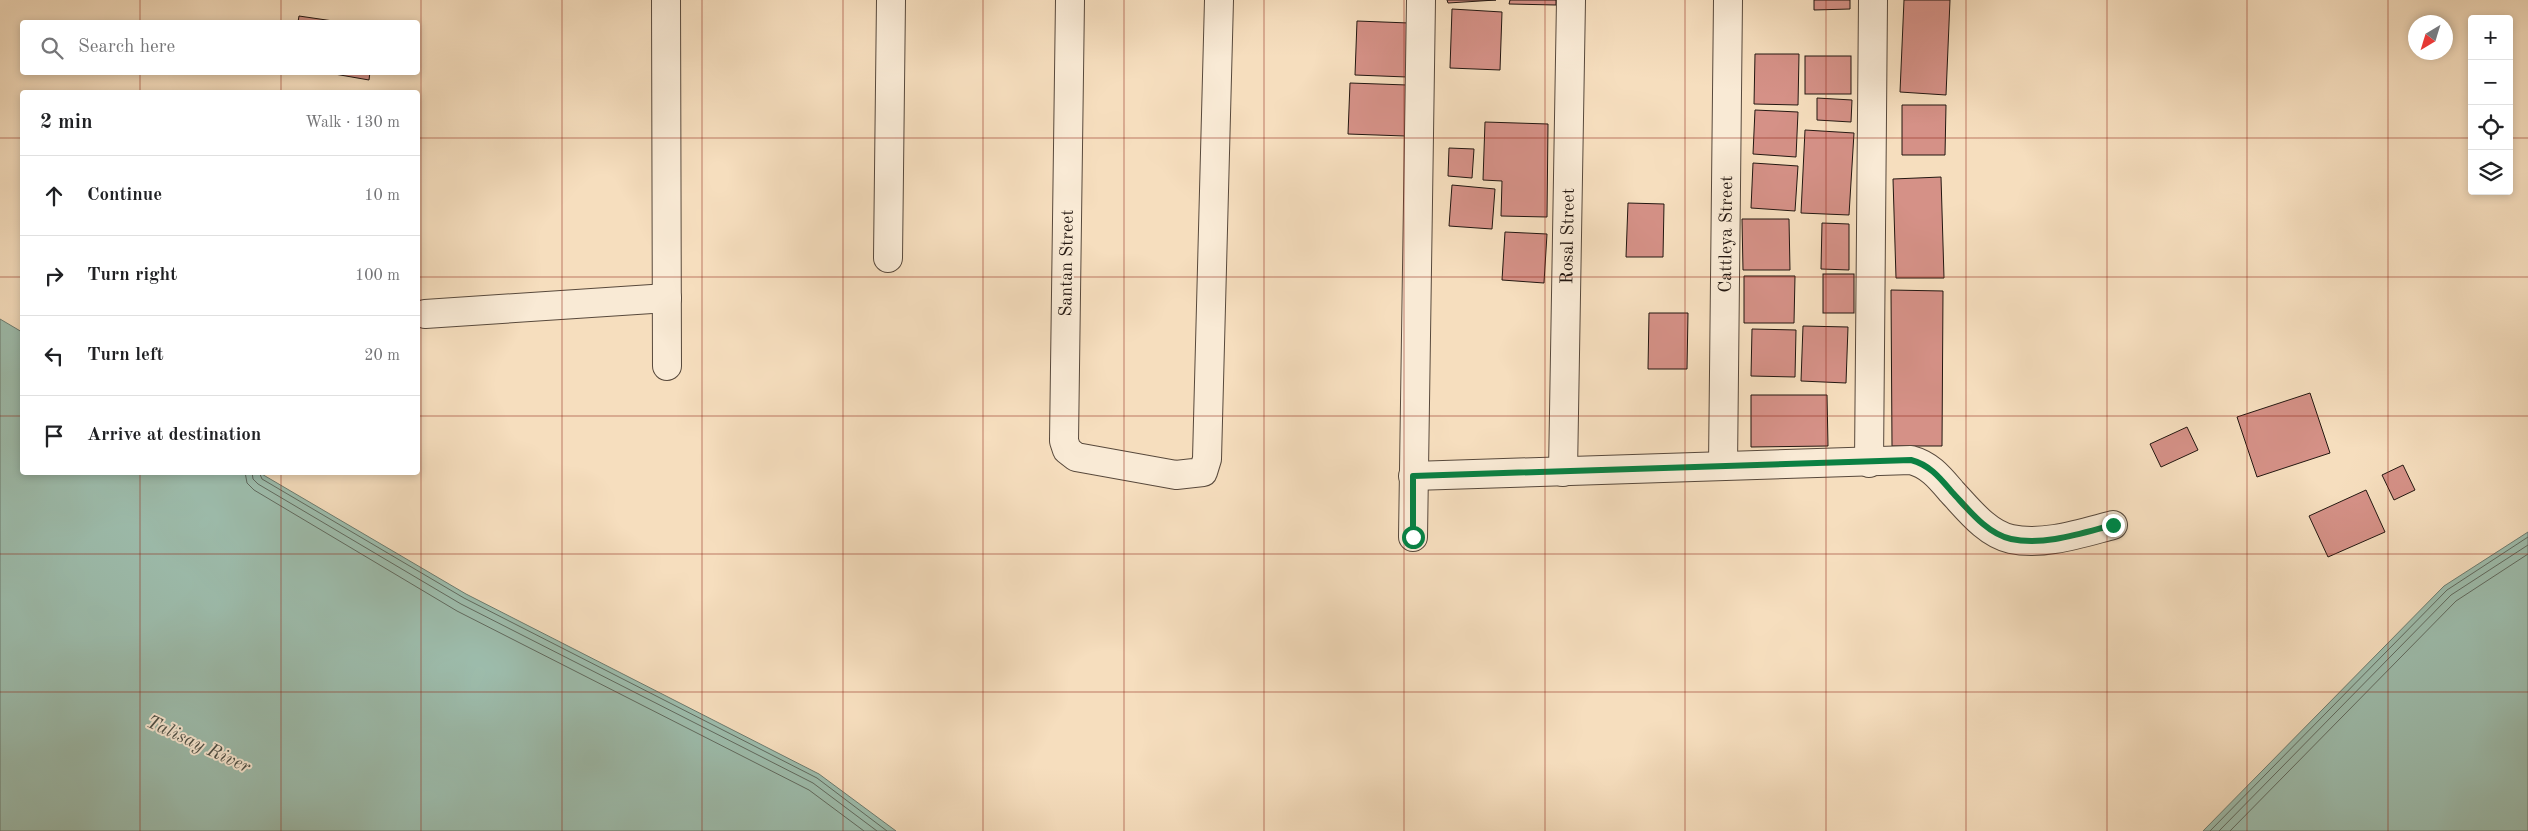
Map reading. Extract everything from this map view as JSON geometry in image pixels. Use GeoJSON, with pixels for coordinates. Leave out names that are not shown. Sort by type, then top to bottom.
{"type":"FeatureCollection","features":[{"type":"Feature","properties":{"kind":"street"},"geometry":{"type":"LineString","coordinates":[[666,0],[667,366]]}},
{"type":"Feature","properties":{"kind":"street"},"geometry":{"type":"LineString","coordinates":[[888,258],[891,0]]}},
{"type":"Feature","properties":{"kind":"street","name":"Santan Street"},"geometry":{"type":"LineString","coordinates":[[1070,0],[1064,441],[1067,450],[1076,457],[1176,475],[1203,472],[1207,459],[1219,0]]}},
{"type":"Feature","properties":{"kind":"street"},"geometry":{"type":"LineString","coordinates":[[1413,537],[1421,0]]}},
{"type":"Feature","properties":{"kind":"street","name":"Rosal Street"},"geometry":{"type":"LineString","coordinates":[[1563,472],[1571,0]]}},
{"type":"Feature","properties":{"kind":"street","name":"Cattleya Street"},"geometry":{"type":"LineString","coordinates":[[1723,466],[1728,0]]}},
{"type":"Feature","properties":{"kind":"street"},"geometry":{"type":"LineString","coordinates":[[1869,463],[1872,0]]}},
{"type":"Feature","properties":{"kind":"street"},"geometry":{"type":"LineString","coordinates":[[425,314],[667,298]]}},
{"type":"Feature","properties":{"kind":"street"},"geometry":{"type":"LineString","coordinates":[[1413,476],[1869,463],[1911,460],[1924,463],[1934,471],[1972,514],[1988,527],[2010,539],[2035,541],[2113,525]]}},
{"type":"Feature","properties":{"kind":"water","name":"Talisay River"},"geometry":{"type":"Polygon","coordinates":[[[0,319],[20,331],[20,475],[263,475],[466,594],[819,774],[896,831],[0,831],[0,319]]]}},
{"type":"Feature","properties":{"kind":"water"},"geometry":{"type":"Polygon","coordinates":[[[2528,532],[2528,831],[2203,831],[2444,586],[2528,532]]]}},
{"type":"Feature","properties":{"kind":"building"},"geometry":{"type":"Polygon","coordinates":[[[1447,0],[1496,0],[1448,3],[1447,0]]]}},
{"type":"Feature","properties":{"kind":"building"},"geometry":{"type":"Polygon","coordinates":[[[1510,0],[1556,0],[1556,5],[1509,4],[1510,0]]]}},
{"type":"Feature","properties":{"kind":"building"},"geometry":{"type":"Polygon","coordinates":[[[1814,0],[1850,0],[1850,9],[1814,10],[1814,0]]]}},
{"type":"Feature","properties":{"kind":"building"},"geometry":{"type":"Polygon","coordinates":[[[1904,0],[1950,0],[1946,95],[1900,92],[1904,0]]]}},
{"type":"Feature","properties":{"kind":"building"},"geometry":{"type":"Polygon","coordinates":[[[1452,9],[1502,12],[1500,70],[1450,68],[1452,9]]]}},
{"type":"Feature","properties":{"kind":"building"},"geometry":{"type":"Polygon","coordinates":[[[299,16],[326,20],[298,20],[299,16]]]}},
{"type":"Feature","properties":{"kind":"building"},"geometry":{"type":"Polygon","coordinates":[[[1357,21],[1409,23],[1407,77],[1355,75],[1357,21]]]}},
{"type":"Feature","properties":{"kind":"building"},"geometry":{"type":"Polygon","coordinates":[[[1755,54],[1799,54],[1798,105],[1754,104],[1755,54]]]}},
{"type":"Feature","properties":{"kind":"building"},"geometry":{"type":"Polygon","coordinates":[[[1805,56],[1851,56],[1851,94],[1805,94],[1805,56]]]}},
{"type":"Feature","properties":{"kind":"building"},"geometry":{"type":"Polygon","coordinates":[[[340,75],[370,75],[369,80],[340,75]]]}},
{"type":"Feature","properties":{"kind":"building"},"geometry":{"type":"Polygon","coordinates":[[[1350,83],[1407,85],[1405,136],[1348,134],[1350,83]]]}},
{"type":"Feature","properties":{"kind":"building"},"geometry":{"type":"Polygon","coordinates":[[[1817,98],[1852,100],[1851,122],[1817,120],[1817,98]]]}},
{"type":"Feature","properties":{"kind":"building"},"geometry":{"type":"Polygon","coordinates":[[[1902,105],[1946,105],[1945,155],[1902,155],[1902,105]]]}},
{"type":"Feature","properties":{"kind":"building"},"geometry":{"type":"Polygon","coordinates":[[[1755,110],[1798,112],[1796,157],[1753,154],[1755,110]]]}},
{"type":"Feature","properties":{"kind":"building"},"geometry":{"type":"Polygon","coordinates":[[[1485,122],[1548,124],[1547,217],[1501,216],[1502,181],[1483,180],[1485,122]]]}},
{"type":"Feature","properties":{"kind":"building"},"geometry":{"type":"Polygon","coordinates":[[[1805,130],[1854,133],[1849,215],[1801,213],[1805,130]]]}},
{"type":"Feature","properties":{"kind":"building"},"geometry":{"type":"Polygon","coordinates":[[[1449,148],[1474,149],[1472,178],[1448,176],[1449,148]]]}},
{"type":"Feature","properties":{"kind":"building"},"geometry":{"type":"Polygon","coordinates":[[[1753,163],[1798,166],[1795,211],[1751,208],[1753,163]]]}},
{"type":"Feature","properties":{"kind":"building"},"geometry":{"type":"Polygon","coordinates":[[[1941,177],[1944,278],[1896,278],[1893,179],[1941,177]]]}},
{"type":"Feature","properties":{"kind":"building"},"geometry":{"type":"Polygon","coordinates":[[[1452,185],[1495,189],[1492,229],[1449,226],[1452,185]]]}},
{"type":"Feature","properties":{"kind":"building"},"geometry":{"type":"Polygon","coordinates":[[[1628,203],[1664,204],[1663,257],[1626,257],[1628,203]]]}},
{"type":"Feature","properties":{"kind":"building"},"geometry":{"type":"Polygon","coordinates":[[[1742,219],[1789,219],[1790,270],[1743,270],[1742,219]]]}},
{"type":"Feature","properties":{"kind":"building"},"geometry":{"type":"Polygon","coordinates":[[[1822,223],[1849,224],[1849,270],[1821,269],[1822,223]]]}},
{"type":"Feature","properties":{"kind":"building"},"geometry":{"type":"Polygon","coordinates":[[[1505,232],[1547,234],[1544,283],[1502,280],[1505,232]]]}},
{"type":"Feature","properties":{"kind":"building"},"geometry":{"type":"Polygon","coordinates":[[[1823,274],[1854,274],[1854,313],[1823,313],[1823,274]]]}},
{"type":"Feature","properties":{"kind":"building"},"geometry":{"type":"Polygon","coordinates":[[[1744,276],[1795,276],[1794,323],[1744,323],[1744,276]]]}},
{"type":"Feature","properties":{"kind":"building"},"geometry":{"type":"Polygon","coordinates":[[[1891,290],[1943,291],[1942,446],[1892,446],[1891,290]]]}},
{"type":"Feature","properties":{"kind":"building"},"geometry":{"type":"Polygon","coordinates":[[[1649,313],[1688,313],[1687,369],[1648,369],[1649,313]]]}},
{"type":"Feature","properties":{"kind":"building"},"geometry":{"type":"Polygon","coordinates":[[[1803,326],[1848,327],[1846,383],[1801,381],[1803,326]]]}},
{"type":"Feature","properties":{"kind":"building"},"geometry":{"type":"Polygon","coordinates":[[[1752,329],[1796,330],[1795,377],[1751,376],[1752,329]]]}},
{"type":"Feature","properties":{"kind":"building"},"geometry":{"type":"Polygon","coordinates":[[[2310,393],[2330,453],[2257,477],[2237,417],[2310,393]]]}},
{"type":"Feature","properties":{"kind":"building"},"geometry":{"type":"Polygon","coordinates":[[[1751,395],[1827,395],[1828,446],[1751,447],[1751,395]]]}},
{"type":"Feature","properties":{"kind":"building"},"geometry":{"type":"Polygon","coordinates":[[[2187,427],[2198,450],[2161,467],[2150,444],[2187,427]]]}},
{"type":"Feature","properties":{"kind":"building"},"geometry":{"type":"Polygon","coordinates":[[[2403,465],[2415,490],[2394,500],[2382,475],[2403,465]]]}},
{"type":"Feature","properties":{"kind":"building"},"geometry":{"type":"Polygon","coordinates":[[[2366,490],[2385,532],[2328,557],[2309,516],[2366,490]]]}},
{"type":"Feature","properties":{"kind":"route"},"geometry":{"type":"LineString","coordinates":[[1413,537],[1413,476],[1869,463],[1911,460],[1924,463],[1934,471],[1972,514],[1988,527],[2010,539],[2035,541],[2069,536],[2113,525]]}}]}
